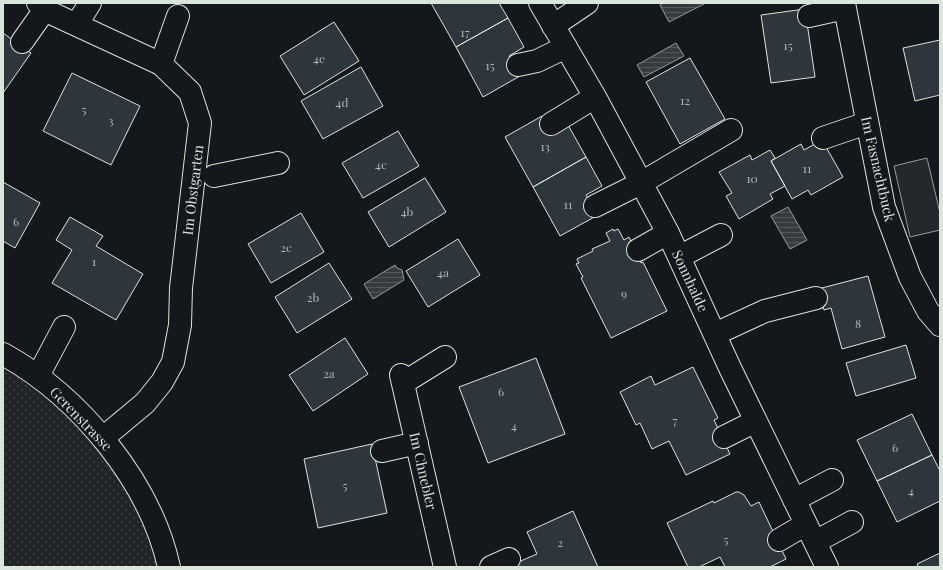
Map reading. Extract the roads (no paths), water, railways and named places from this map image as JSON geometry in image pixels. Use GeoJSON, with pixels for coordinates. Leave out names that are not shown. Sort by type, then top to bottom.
{"type":"FeatureCollection","features":[{"type":"Feature","properties":{"kind":"street"},"geometry":{"type":"LineString","coordinates":[[76,24],[90,3]]}},
{"type":"Feature","properties":{"kind":"street","name":"Sonnhalde"},"geometry":{"type":"LineString","coordinates":[[540,3],[594,97],[668,233],[756,421],[827,567]]}},
{"type":"Feature","properties":{"kind":"street"},"geometry":{"type":"LineString","coordinates":[[553,26],[587,3]]}},
{"type":"Feature","properties":{"kind":"street"},"geometry":{"type":"LineString","coordinates":[[809,16],[845,5]]}},
{"type":"Feature","properties":{"kind":"street","name":"Im Fasnachtbuck"},"geometry":{"type":"LineString","coordinates":[[845,5],[884,207],[910,277],[928,311],[940,325]]}},
{"type":"Feature","properties":{"kind":"street"},"geometry":{"type":"LineString","coordinates":[[22,42],[42,6]]}},
{"type":"Feature","properties":{"kind":"street","name":"Im Obstgarten"},"geometry":{"type":"LineString","coordinates":[[42,6],[53,14],[161,64],[190,92],[200,122],[181,288],[180,325],[173,362],[162,382],[145,403],[103,438]]}},
{"type":"Feature","properties":{"kind":"street"},"geometry":{"type":"LineString","coordinates":[[161,64],[178,16]]}},
{"type":"Feature","properties":{"kind":"street"},"geometry":{"type":"LineString","coordinates":[[518,65],[537,62],[566,47]]}},
{"type":"Feature","properties":{"kind":"street"},"geometry":{"type":"LineString","coordinates":[[551,124],[594,97]]}},
{"type":"Feature","properties":{"kind":"street"},"geometry":{"type":"LineString","coordinates":[[823,138],[867,123]]}},
{"type":"Feature","properties":{"kind":"street"},"geometry":{"type":"LineString","coordinates":[[595,206],[641,183],[731,130]]}},
{"type":"Feature","properties":{"kind":"street"},"geometry":{"type":"LineString","coordinates":[[214,176],[278,163]]}},
{"type":"Feature","properties":{"kind":"street"},"geometry":{"type":"LineString","coordinates":[[638,250],[668,233]]}},
{"type":"Feature","properties":{"kind":"street"},"geometry":{"type":"LineString","coordinates":[[679,257],[721,235]]}},
{"type":"Feature","properties":{"kind":"street"},"geometry":{"type":"LineString","coordinates":[[715,334],[765,310],[816,298]]}},
{"type":"Feature","properties":{"kind":"street"},"geometry":{"type":"LineString","coordinates":[[38,376],[64,327]]}},
{"type":"Feature","properties":{"kind":"street","name":"Gerenstrasse"},"geometry":{"type":"LineString","coordinates":[[3,354],[38,376],[61,395],[103,438],[128,472],[150,511],[169,567]]}},
{"type":"Feature","properties":{"kind":"street","name":"Im Chnebler"},"geometry":{"type":"LineString","coordinates":[[445,357],[402,379],[445,567]]}},
{"type":"Feature","properties":{"kind":"street"},"geometry":{"type":"LineString","coordinates":[[724,437],[756,421]]}},
{"type":"Feature","properties":{"kind":"street"},"geometry":{"type":"LineString","coordinates":[[382,451],[417,443]]}},
{"type":"Feature","properties":{"kind":"street"},"geometry":{"type":"LineString","coordinates":[[794,500],[832,480]]}},
{"type":"Feature","properties":{"kind":"street"},"geometry":{"type":"LineString","coordinates":[[779,540],[852,522]]}}]}
